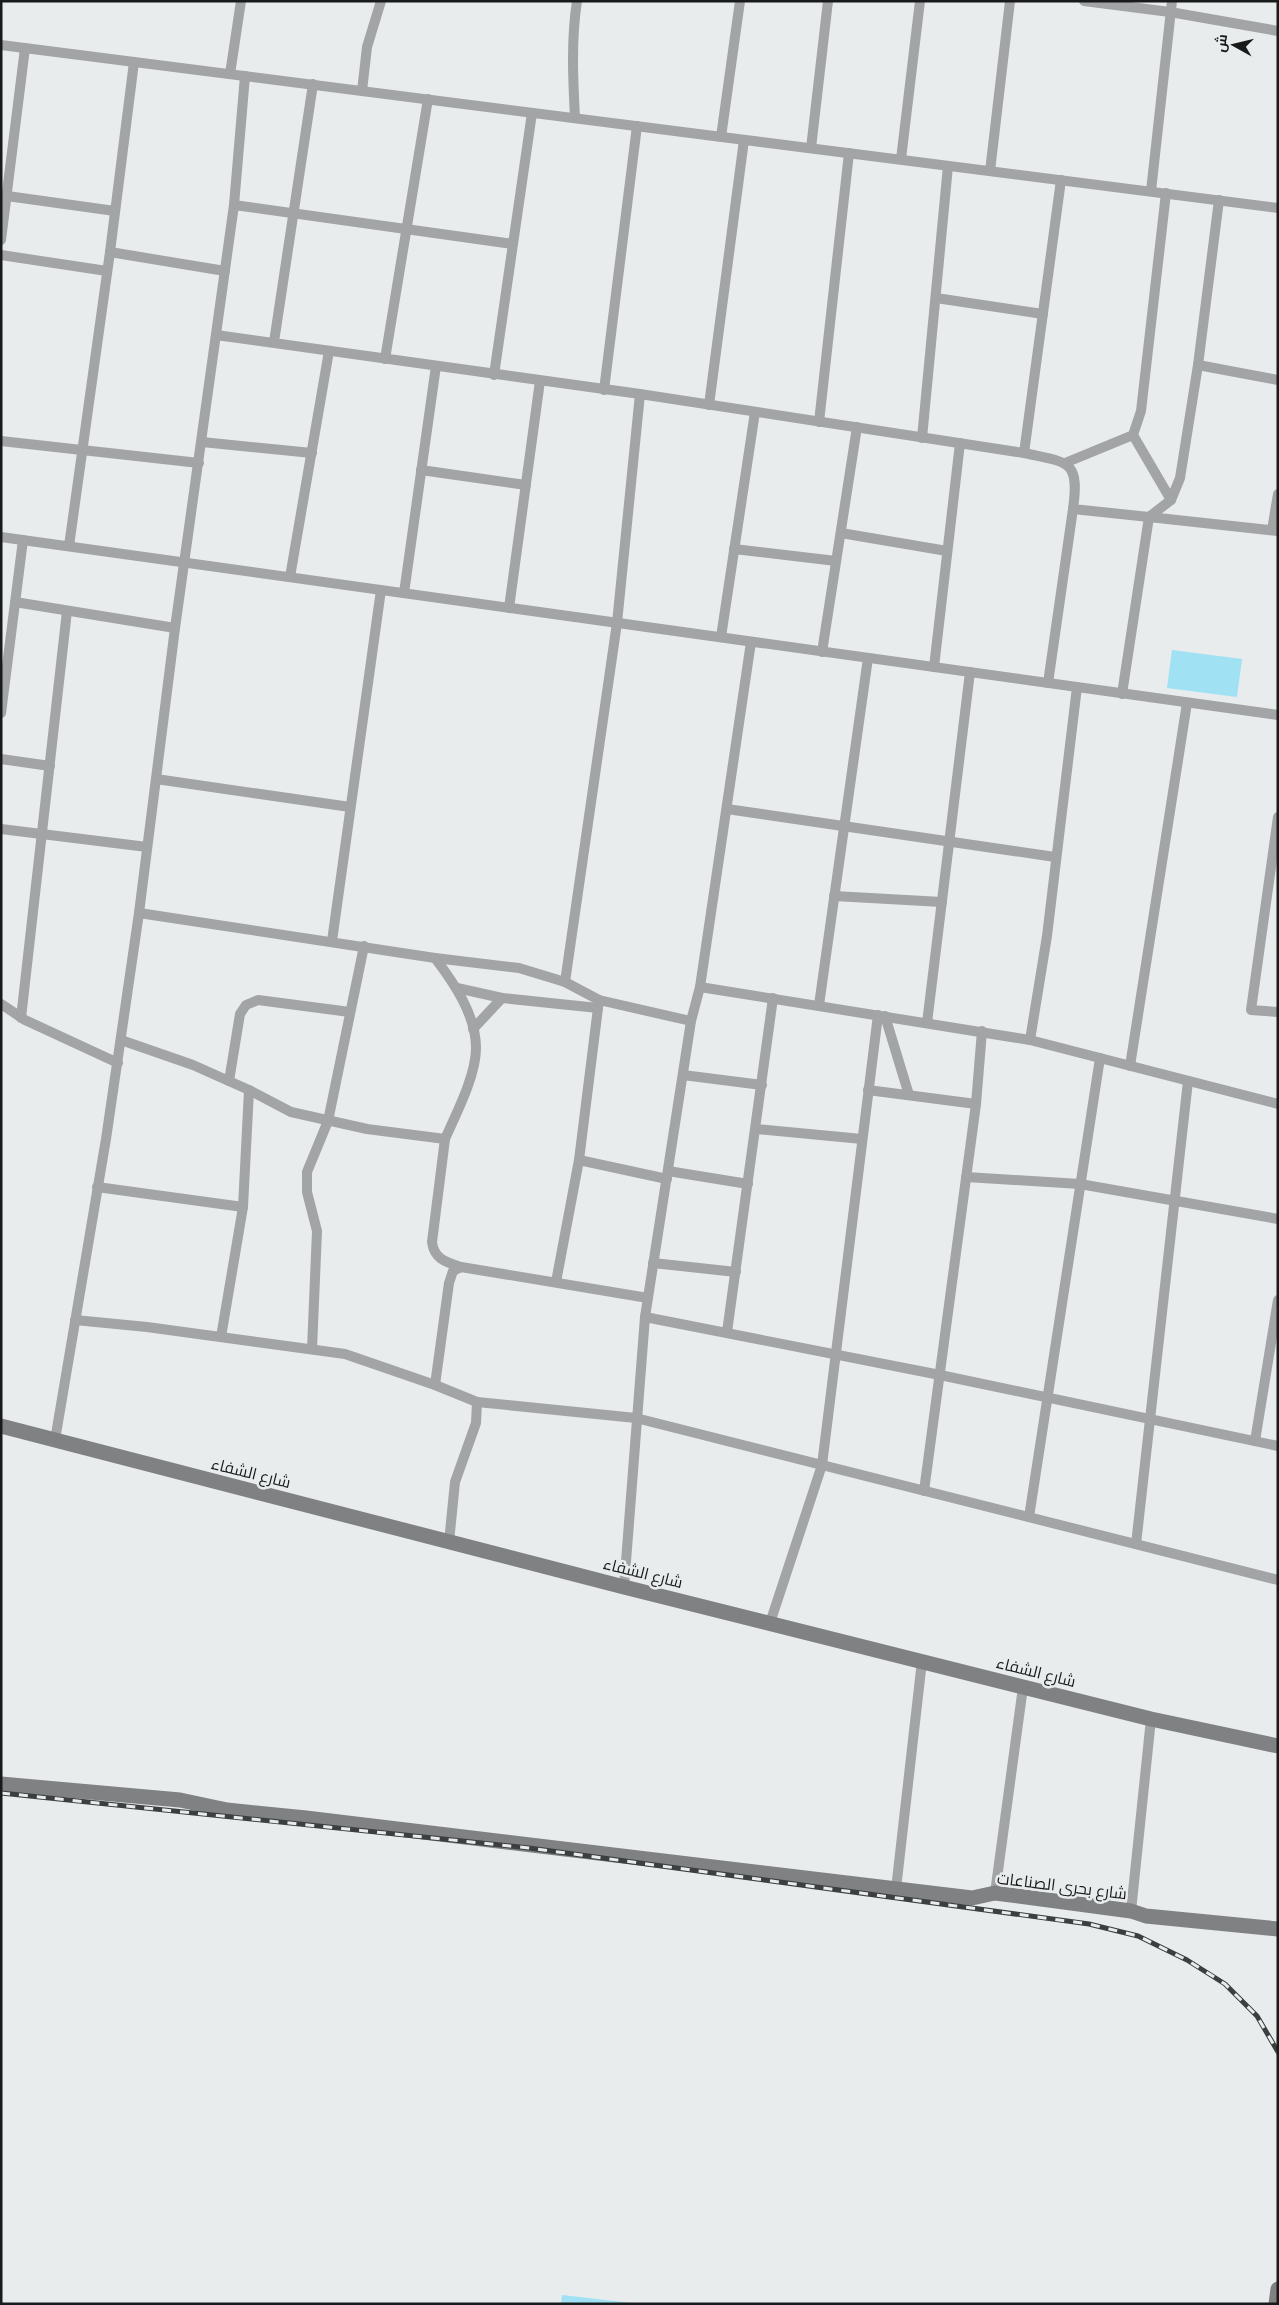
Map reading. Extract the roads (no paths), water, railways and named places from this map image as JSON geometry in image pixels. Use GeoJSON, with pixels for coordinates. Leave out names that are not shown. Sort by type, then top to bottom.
{"type":"FeatureCollection","features":[{"type":"Feature","properties":{"kind":"street"},"geometry":{"type":"LineString","coordinates":[[230,74],[240,1]]}},
{"type":"Feature","properties":{"kind":"street"},"geometry":{"type":"LineString","coordinates":[[362,91],[367,47],[381,1]]}},
{"type":"Feature","properties":{"kind":"street"},"geometry":{"type":"LineString","coordinates":[[575,118],[572,52],[577,1]]}},
{"type":"Feature","properties":{"kind":"street"},"geometry":{"type":"LineString","coordinates":[[721,137],[740,1]]}},
{"type":"Feature","properties":{"kind":"street"},"geometry":{"type":"LineString","coordinates":[[810,148],[828,1]]}},
{"type":"Feature","properties":{"kind":"street"},"geometry":{"type":"LineString","coordinates":[[901,159],[920,1]]}},
{"type":"Feature","properties":{"kind":"street"},"geometry":{"type":"LineString","coordinates":[[990,171],[1010,1]]}},
{"type":"Feature","properties":{"kind":"street"},"geometry":{"type":"LineString","coordinates":[[1084,1],[1170,12],[1278,31]]}},
{"type":"Feature","properties":{"kind":"street"},"geometry":{"type":"LineString","coordinates":[[1151,191],[1172,1]]}},
{"type":"Feature","properties":{"kind":"street"},"geometry":{"type":"LineString","coordinates":[[1,45],[1278,208]]}},
{"type":"Feature","properties":{"kind":"street"},"geometry":{"type":"LineString","coordinates":[[2,235],[25,48]]}},
{"type":"Feature","properties":{"kind":"street"},"geometry":{"type":"LineString","coordinates":[[69,546],[110,252],[134,62]]}},
{"type":"Feature","properties":{"kind":"street"},"geometry":{"type":"LineString","coordinates":[[55,1440],[118,1062],[139,913],[175,628],[186,562],[234,204],[245,76]]}},
{"type":"Feature","properties":{"kind":"street"},"geometry":{"type":"LineString","coordinates":[[274,342],[313,84]]}},
{"type":"Feature","properties":{"kind":"street"},"geometry":{"type":"LineString","coordinates":[[385,359],[428,99]]}},
{"type":"Feature","properties":{"kind":"street"},"geometry":{"type":"LineString","coordinates":[[494,375],[532,113]]}},
{"type":"Feature","properties":{"kind":"street"},"geometry":{"type":"LineString","coordinates":[[604,390],[637,126]]}},
{"type":"Feature","properties":{"kind":"street"},"geometry":{"type":"LineString","coordinates":[[709,406],[744,140]]}},
{"type":"Feature","properties":{"kind":"street"},"geometry":{"type":"LineString","coordinates":[[820,422],[849,153]]}},
{"type":"Feature","properties":{"kind":"street"},"geometry":{"type":"LineString","coordinates":[[922,438],[948,166]]}},
{"type":"Feature","properties":{"kind":"street"},"geometry":{"type":"LineString","coordinates":[[1024,453],[1060,180]]}},
{"type":"Feature","properties":{"kind":"street"},"geometry":{"type":"LineString","coordinates":[[1166,194],[1141,411],[1133,435],[1171,500]]}},
{"type":"Feature","properties":{"kind":"street"},"geometry":{"type":"LineString","coordinates":[[7,196],[115,211]]}},
{"type":"Feature","properties":{"kind":"street"},"geometry":{"type":"LineString","coordinates":[[1122,694],[1149,517],[1171,500],[1180,478],[1198,365],[1219,200]]}},
{"type":"Feature","properties":{"kind":"street"},"geometry":{"type":"LineString","coordinates":[[234,204],[513,244]]}},
{"type":"Feature","properties":{"kind":"street"},"geometry":{"type":"LineString","coordinates":[[110,252],[225,271]]}},
{"type":"Feature","properties":{"kind":"street"},"geometry":{"type":"LineString","coordinates":[[1,255],[107,271]]}},
{"type":"Feature","properties":{"kind":"street"},"geometry":{"type":"LineString","coordinates":[[936,298],[1043,314]]}},
{"type":"Feature","properties":{"kind":"street"},"geometry":{"type":"LineString","coordinates":[[216,334],[494,375],[640,394],[1024,453],[1065,463],[1072,470],[1077,482],[1048,683]]}},
{"type":"Feature","properties":{"kind":"street"},"geometry":{"type":"LineString","coordinates":[[290,577],[329,351]]}},
{"type":"Feature","properties":{"kind":"street"},"geometry":{"type":"LineString","coordinates":[[1198,365],[1278,380]]}},
{"type":"Feature","properties":{"kind":"street"},"geometry":{"type":"LineString","coordinates":[[404,593],[436,366]]}},
{"type":"Feature","properties":{"kind":"street"},"geometry":{"type":"LineString","coordinates":[[509,608],[540,381]]}},
{"type":"Feature","properties":{"kind":"street"},"geometry":{"type":"LineString","coordinates":[[565,982],[617,623],[640,394]]}},
{"type":"Feature","properties":{"kind":"street"},"geometry":{"type":"LineString","coordinates":[[721,637],[755,412]]}},
{"type":"Feature","properties":{"kind":"street"},"geometry":{"type":"LineString","coordinates":[[822,652],[857,427]]}},
{"type":"Feature","properties":{"kind":"street"},"geometry":{"type":"LineString","coordinates":[[1065,463],[1133,435]]}},
{"type":"Feature","properties":{"kind":"street"},"geometry":{"type":"LineString","coordinates":[[1,441],[199,464]]}},
{"type":"Feature","properties":{"kind":"street"},"geometry":{"type":"LineString","coordinates":[[202,442],[312,453]]}},
{"type":"Feature","properties":{"kind":"street"},"geometry":{"type":"LineString","coordinates":[[934,667],[960,443]]}},
{"type":"Feature","properties":{"kind":"street"},"geometry":{"type":"LineString","coordinates":[[421,470],[526,485]]}},
{"type":"Feature","properties":{"kind":"street"},"geometry":{"type":"LineString","coordinates":[[1073,509],[1275,530],[1278,494]]}},
{"type":"Feature","properties":{"kind":"street"},"geometry":{"type":"LineString","coordinates":[[841,533],[947,551]]}},
{"type":"Feature","properties":{"kind":"street"},"geometry":{"type":"LineString","coordinates":[[1,537],[1278,715]]}},
{"type":"Feature","properties":{"kind":"street"},"geometry":{"type":"LineString","coordinates":[[1,713],[6,639],[15,602],[22,540]]}},
{"type":"Feature","properties":{"kind":"street"},"geometry":{"type":"LineString","coordinates":[[734,549],[836,561]]}},
{"type":"Feature","properties":{"kind":"street"},"geometry":{"type":"LineString","coordinates":[[332,941],[381,590]]}},
{"type":"Feature","properties":{"kind":"street"},"geometry":{"type":"LineString","coordinates":[[15,602],[175,628]]}},
{"type":"Feature","properties":{"kind":"street"},"geometry":{"type":"LineString","coordinates":[[21,1018],[67,611]]}},
{"type":"Feature","properties":{"kind":"street"},"geometry":{"type":"LineString","coordinates":[[624,1587],[645,1317],[691,1021],[700,987],[751,642]]}},
{"type":"Feature","properties":{"kind":"street"},"geometry":{"type":"LineString","coordinates":[[819,1005],[868,658]]}},
{"type":"Feature","properties":{"kind":"street"},"geometry":{"type":"LineString","coordinates":[[927,1023],[970,672]]}},
{"type":"Feature","properties":{"kind":"street"},"geometry":{"type":"LineString","coordinates":[[1030,1040],[1046,936],[1077,687]]}},
{"type":"Feature","properties":{"kind":"street"},"geometry":{"type":"LineString","coordinates":[[1130,1066],[1187,703]]}},
{"type":"Feature","properties":{"kind":"street"},"geometry":{"type":"LineString","coordinates":[[1,759],[50,766]]}},
{"type":"Feature","properties":{"kind":"street"},"geometry":{"type":"LineString","coordinates":[[156,779],[350,807]]}},
{"type":"Feature","properties":{"kind":"street"},"geometry":{"type":"LineString","coordinates":[[726,809],[1055,857]]}},
{"type":"Feature","properties":{"kind":"street"},"geometry":{"type":"LineString","coordinates":[[1278,817],[1251,1010],[1278,1012]]}},
{"type":"Feature","properties":{"kind":"street"},"geometry":{"type":"LineString","coordinates":[[1,829],[147,847]]}},
{"type":"Feature","properties":{"kind":"street"},"geometry":{"type":"LineString","coordinates":[[834,896],[942,902]]}},
{"type":"Feature","properties":{"kind":"street"},"geometry":{"type":"LineString","coordinates":[[139,913],[435,958],[520,968],[565,982],[598,1004]]}},
{"type":"Feature","properties":{"kind":"street"},"geometry":{"type":"LineString","coordinates":[[312,1350],[318,1231],[307,1192],[307,1172],[328,1121],[364,946]]}},
{"type":"Feature","properties":{"kind":"street"},"geometry":{"type":"LineString","coordinates":[[435,958],[457,988],[473,1029],[476,1048],[474,1064],[445,1139],[432,1242],[436,1255],[446,1262],[461,1267],[648,1298]]}},
{"type":"Feature","properties":{"kind":"street"},"geometry":{"type":"LineString","coordinates":[[700,987],[1030,1040],[1278,1104]]}},
{"type":"Feature","properties":{"kind":"street"},"geometry":{"type":"LineString","coordinates":[[457,988],[502,998],[598,1004],[691,1021]]}},
{"type":"Feature","properties":{"kind":"street"},"geometry":{"type":"LineString","coordinates":[[473,1029],[502,998]]}},
{"type":"Feature","properties":{"kind":"street"},"geometry":{"type":"LineString","coordinates":[[727,1332],[773,998]]}},
{"type":"Feature","properties":{"kind":"street"},"geometry":{"type":"LineString","coordinates":[[229,1081],[240,1014],[246,1006],[258,1000],[350,1012]]}},
{"type":"Feature","properties":{"kind":"street"},"geometry":{"type":"LineString","coordinates":[[1,1004],[21,1018],[118,1062]]}},
{"type":"Feature","properties":{"kind":"street"},"geometry":{"type":"LineString","coordinates":[[556,1282],[579,1160],[598,1004]]}},
{"type":"Feature","properties":{"kind":"street"},"geometry":{"type":"LineString","coordinates":[[770,1624],[822,1465],[868,1090],[881,1016]]}},
{"type":"Feature","properties":{"kind":"street"},"geometry":{"type":"LineString","coordinates":[[881,1016],[909,1095]]}},
{"type":"Feature","properties":{"kind":"street"},"geometry":{"type":"LineString","coordinates":[[924,1491],[976,1104],[982,1031]]}},
{"type":"Feature","properties":{"kind":"street"},"geometry":{"type":"LineString","coordinates":[[121,1040],[192,1065],[249,1090],[291,1112],[328,1121],[445,1139]]}},
{"type":"Feature","properties":{"kind":"street"},"geometry":{"type":"LineString","coordinates":[[1028,1517],[1100,1058]]}},
{"type":"Feature","properties":{"kind":"street"},"geometry":{"type":"LineString","coordinates":[[683,1075],[762,1085]]}},
{"type":"Feature","properties":{"kind":"street"},"geometry":{"type":"LineString","coordinates":[[1136,1544],[1188,1081]]}},
{"type":"Feature","properties":{"kind":"street"},"geometry":{"type":"LineString","coordinates":[[221,1337],[243,1207],[249,1090]]}},
{"type":"Feature","properties":{"kind":"street"},"geometry":{"type":"LineString","coordinates":[[868,1090],[976,1104]]}},
{"type":"Feature","properties":{"kind":"street"},"geometry":{"type":"LineString","coordinates":[[756,1129],[862,1139]]}},
{"type":"Feature","properties":{"kind":"street"},"geometry":{"type":"LineString","coordinates":[[579,1160],[667,1175],[748,1184]]}},
{"type":"Feature","properties":{"kind":"street"},"geometry":{"type":"LineString","coordinates":[[966,1177],[1080,1184],[1278,1219]]}},
{"type":"Feature","properties":{"kind":"street"},"geometry":{"type":"LineString","coordinates":[[98,1187],[243,1207]]}},
{"type":"Feature","properties":{"kind":"street"},"geometry":{"type":"LineString","coordinates":[[654,1263],[736,1272]]}},
{"type":"Feature","properties":{"kind":"street"},"geometry":{"type":"LineString","coordinates":[[435,1385],[449,1283],[453,1270],[461,1267]]}},
{"type":"Feature","properties":{"kind":"street"},"geometry":{"type":"LineString","coordinates":[[1255,1441],[1278,1300]]}},
{"type":"Feature","properties":{"kind":"street"},"geometry":{"type":"LineString","coordinates":[[645,1317],[940,1375],[1278,1446]]}},
{"type":"Feature","properties":{"kind":"street"},"geometry":{"type":"LineString","coordinates":[[75,1320],[345,1354],[435,1385],[477,1402],[636,1418],[1278,1580]]}},
{"type":"Feature","properties":{"kind":"street"},"geometry":{"type":"LineString","coordinates":[[449,1542],[455,1482],[476,1422],[477,1402]]}},
{"type":"Feature","properties":{"kind":"street","name":"شارع الشفاء"},"geometry":{"type":"LineString","coordinates":[[1,1426],[770,1624],[1151,1719],[1278,1746]]}},
{"type":"Feature","properties":{"kind":"street"},"geometry":{"type":"LineString","coordinates":[[896,1889],[922,1661]]}},
{"type":"Feature","properties":{"kind":"street"},"geometry":{"type":"LineString","coordinates":[[995,1893],[1023,1687]]}},
{"type":"Feature","properties":{"kind":"street"},"geometry":{"type":"LineString","coordinates":[[1131,1911],[1151,1719]]}},
{"type":"Feature","properties":{"kind":"street","name":"شارع بحرى الصناعات"},"geometry":{"type":"LineString","coordinates":[[1,1784],[180,1800],[227,1810],[972,1898],[995,1893],[1131,1911],[1146,1916],[1278,1929]]}},
{"type":"Feature","properties":{"kind":"street"},"geometry":{"type":"LineString","coordinates":[[1276,2304],[1278,2289]]}},
{"type":"Feature","properties":{"kind":"railway"},"geometry":{"type":"LineString","coordinates":[[1,1793],[529,1848],[1089,1924],[1138,1936],[1187,1960],[1225,1984],[1257,2016],[1278,2052]]}}]}
